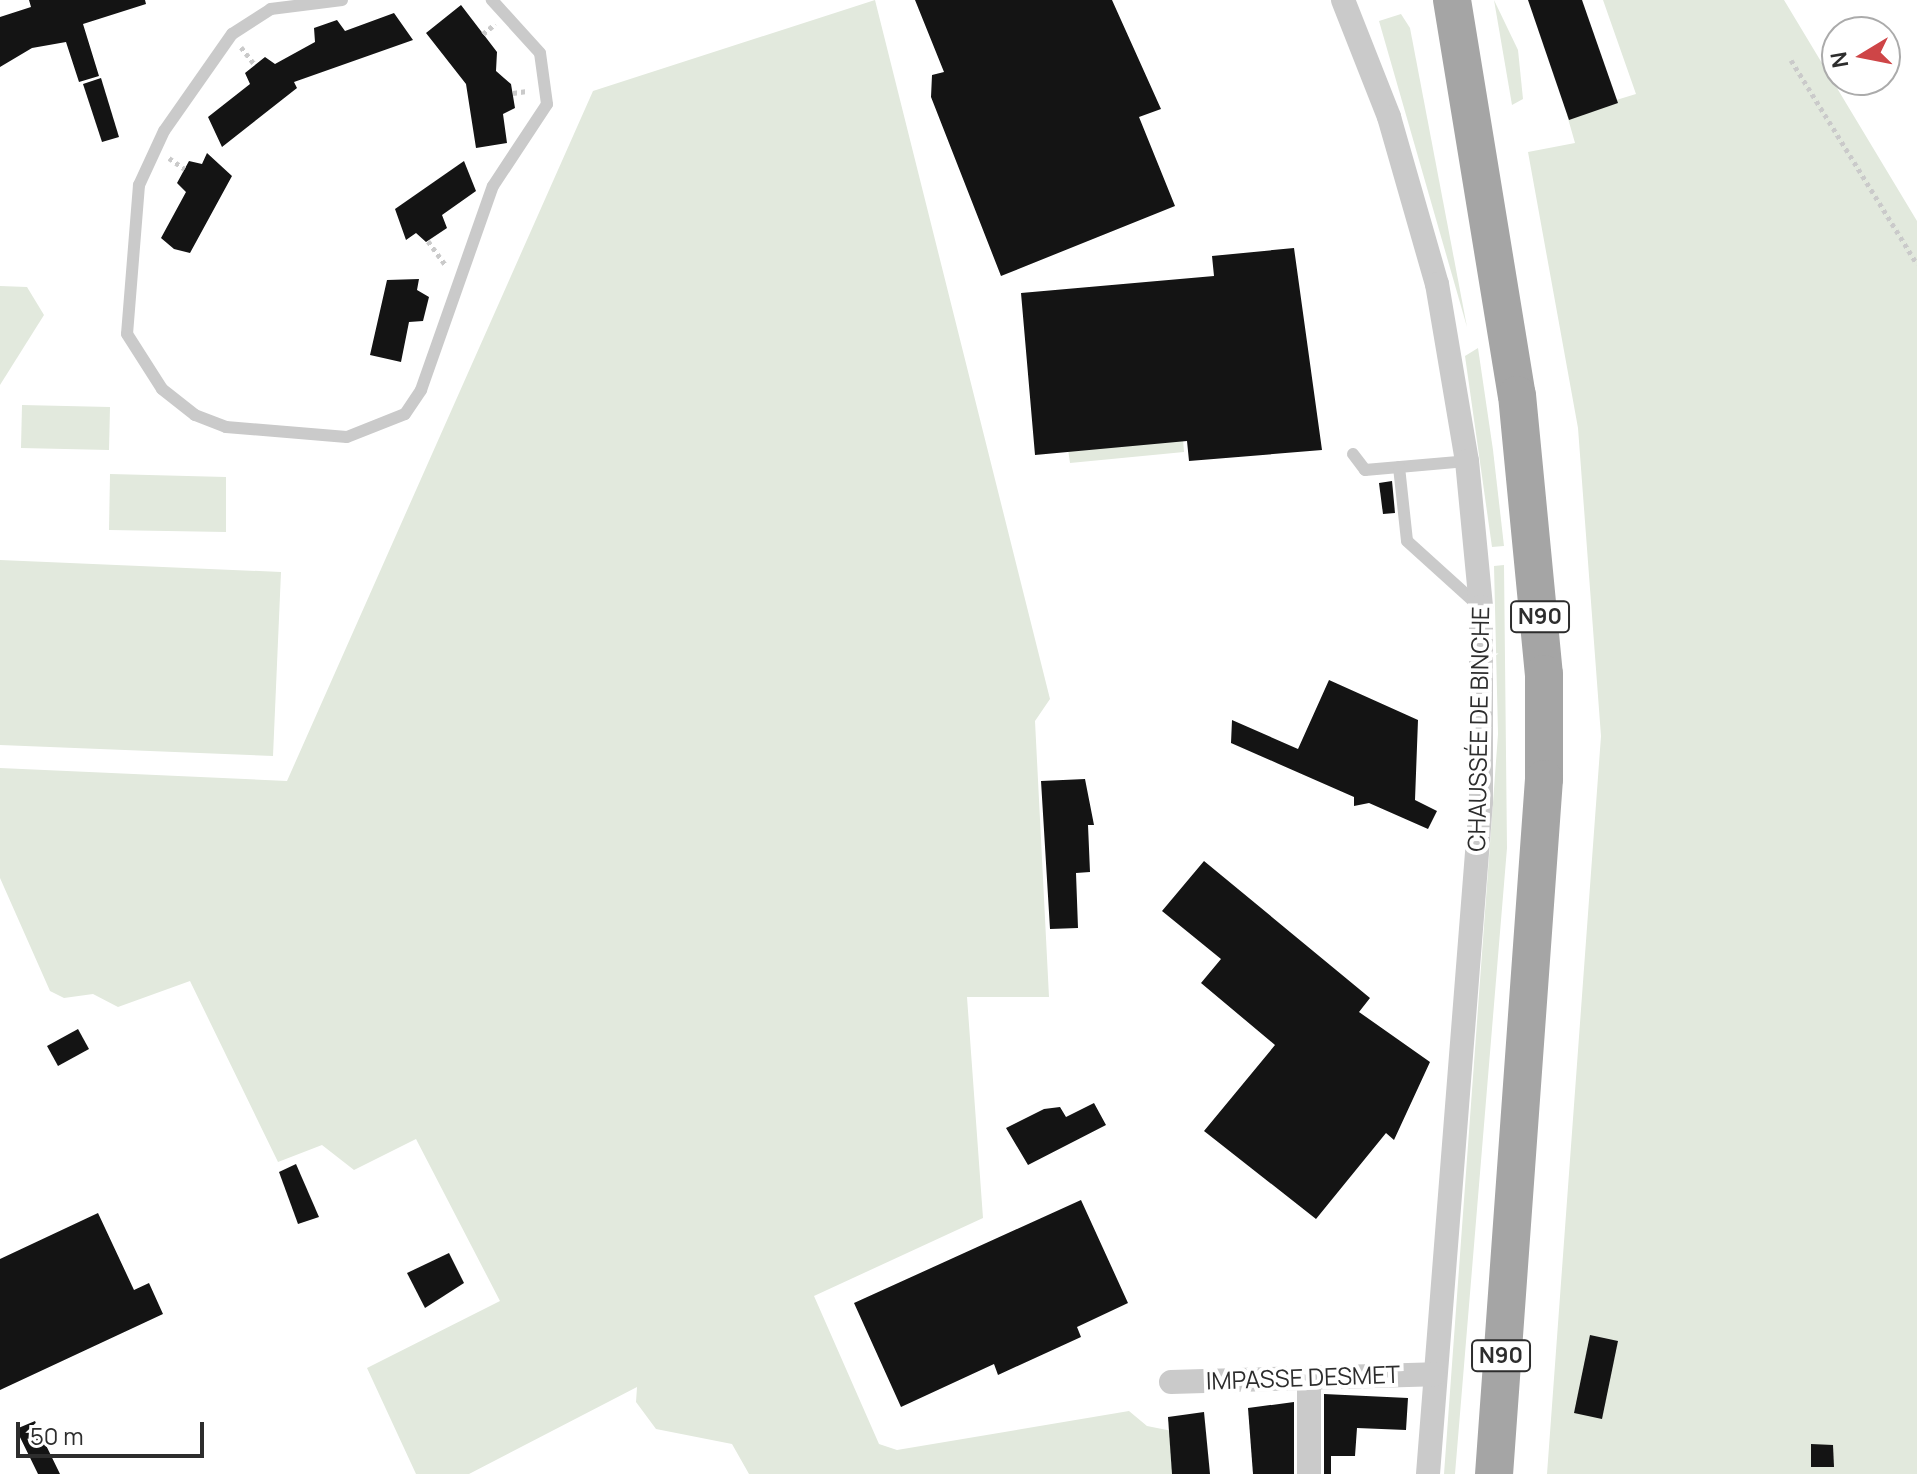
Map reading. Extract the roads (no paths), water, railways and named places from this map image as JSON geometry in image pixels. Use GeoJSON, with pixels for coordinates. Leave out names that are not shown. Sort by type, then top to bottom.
{"type":"FeatureCollection","features":[{"type":"Feature","properties":{"kind":"main road","name":"N90"},"geometry":{"type":"LineString","coordinates":[[1452,0],[1517,395],[1544,674],[1544,779],[1516,1239],[1499,1373],[1494,1474]]}},
{"type":"Feature","properties":{"kind":"main road","name":"N90"},"geometry":{"type":"LineString","coordinates":[[1516,1239],[1521,1474]]}},
{"type":"Feature","properties":{"kind":"street","name":"CHAUSSÉE DE BINCHE"},"geometry":{"type":"LineString","coordinates":[[1343,0],[1389,117],[1437,284],[1467,461],[1481,607],[1481,802],[1428,1474]]}},
{"type":"Feature","properties":{"kind":"street"},"geometry":{"type":"LineString","coordinates":[[1499,1373],[1510,1474]]}},
{"type":"Feature","properties":{"kind":"street","name":"IMPASSE DESMET"},"geometry":{"type":"LineString","coordinates":[[1171,1382],[1434,1374]]}},
{"type":"Feature","properties":{"kind":"street"},"geometry":{"type":"LineString","coordinates":[[1309,1377],[1309,1474]]}},
{"type":"Feature","properties":{"kind":"lane"},"geometry":{"type":"LineString","coordinates":[[342,0],[253,18],[232,34],[164,131],[139,185],[127,334],[142,366],[195,415],[269,435],[347,437],[405,414],[421,390],[493,186],[547,104],[540,53],[492,0]]}},
{"type":"Feature","properties":{"kind":"lane"},"geometry":{"type":"LineString","coordinates":[[1353,454],[1365,470],[1467,461]]}},
{"type":"Feature","properties":{"kind":"lane"},"geometry":{"type":"LineString","coordinates":[[1399,467],[1407,541],[1481,607]]}}]}
